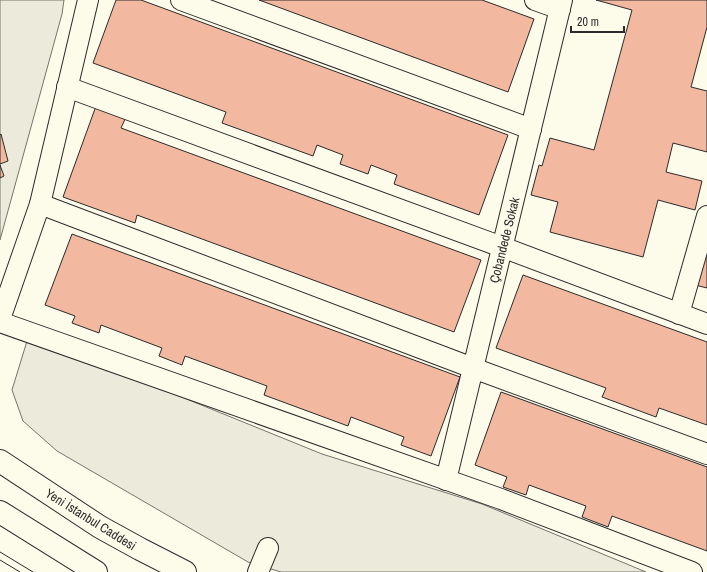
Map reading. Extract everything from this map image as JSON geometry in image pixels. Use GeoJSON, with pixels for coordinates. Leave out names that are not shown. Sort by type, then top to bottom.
{"type":"FeatureCollection","features":[{"type":"Feature","properties":{"kind":"highway","name":"Yeni İstanbul Caddesi"},"geometry":{"type":"LineString","coordinates":[[1,461],[100,526],[185,572]]}},
{"type":"Feature","properties":{"kind":"highway"},"geometry":{"type":"LineString","coordinates":[[0,512],[96,572]]}},
{"type":"Feature","properties":{"kind":"street"},"geometry":{"type":"LineString","coordinates":[[88,0],[40,204],[0,321],[446,480],[692,572]]}},
{"type":"Feature","properties":{"kind":"street"},"geometry":{"type":"LineString","coordinates":[[181,0],[531,129]]}},
{"type":"Feature","properties":{"kind":"street"},"geometry":{"type":"LineString","coordinates":[[535,0],[561,4]]}},
{"type":"Feature","properties":{"kind":"street","name":"Çobandede Sokak"},"geometry":{"type":"LineString","coordinates":[[446,480],[561,4]]}},
{"type":"Feature","properties":{"kind":"street"},"geometry":{"type":"LineString","coordinates":[[67,87],[707,324]]}},
{"type":"Feature","properties":{"kind":"street"},"geometry":{"type":"LineString","coordinates":[[40,204],[473,368],[707,454]]}},
{"type":"Feature","properties":{"kind":"street"},"geometry":{"type":"LineString","coordinates":[[679,314],[707,216]]}},
{"type":"Feature","properties":{"kind":"street"},"geometry":{"type":"LineString","coordinates":[[258,572],[268,548]]}},
{"type":"Feature","properties":{"kind":"shaded area"},"geometry":{"type":"Polygon","coordinates":[[[0,0],[64,0],[62,14],[0,240],[0,0]]]}},
{"type":"Feature","properties":{"kind":"shaded area"},"geometry":{"type":"Polygon","coordinates":[[[27,341],[120,372],[322,454],[482,504],[646,572],[281,572],[248,562],[57,451],[23,421],[12,390],[27,341]]]}},
{"type":"Feature","properties":{"kind":"building"},"geometry":{"type":"Polygon","coordinates":[[[116,0],[141,0],[508,135],[479,215],[394,184],[397,175],[371,165],[368,174],[340,164],[343,155],[317,145],[313,156],[222,123],[226,112],[93,63],[116,0]]]}},
{"type":"Feature","properties":{"kind":"building"},"geometry":{"type":"Polygon","coordinates":[[[259,0],[482,0],[534,19],[508,92],[259,0]]]}},
{"type":"Feature","properties":{"kind":"building"},"geometry":{"type":"Polygon","coordinates":[[[596,0],[707,0],[707,27],[691,87],[707,91],[707,152],[673,143],[666,172],[702,181],[695,210],[658,200],[643,257],[550,232],[558,202],[531,195],[539,165],[542,166],[550,138],[594,150],[632,10],[596,0]]]}},
{"type":"Feature","properties":{"kind":"building"},"geometry":{"type":"Polygon","coordinates":[[[96,106],[126,117],[121,128],[481,260],[454,332],[137,215],[135,223],[63,197],[96,106]]]}},
{"type":"Feature","properties":{"kind":"building"},"geometry":{"type":"Polygon","coordinates":[[[1,134],[8,161],[0,164],[0,135],[1,134]]]}},
{"type":"Feature","properties":{"kind":"building"},"geometry":{"type":"Polygon","coordinates":[[[0,165],[4,176],[0,178],[0,165]]]}},
{"type":"Feature","properties":{"kind":"building"},"geometry":{"type":"Polygon","coordinates":[[[72,234],[460,377],[431,456],[401,445],[404,437],[351,417],[348,426],[264,395],[267,386],[185,356],[182,365],[159,356],[162,348],[101,325],[99,333],[72,323],[75,316],[45,305],[72,234]]]}},
{"type":"Feature","properties":{"kind":"building"},"geometry":{"type":"Polygon","coordinates":[[[707,241],[707,288],[695,285],[707,241]]]}},
{"type":"Feature","properties":{"kind":"building"},"geometry":{"type":"Polygon","coordinates":[[[523,275],[707,342],[707,425],[659,408],[656,417],[602,397],[606,388],[496,348],[523,275]]]}},
{"type":"Feature","properties":{"kind":"building"},"geometry":{"type":"Polygon","coordinates":[[[501,392],[707,467],[707,551],[612,516],[608,527],[582,517],[586,506],[529,485],[526,495],[503,487],[507,477],[475,465],[501,392]]]}},
{"type":"Feature","properties":{"kind":"tram line"},"geometry":{"type":"LineString","coordinates":[[0,552],[33,572]]}},
{"type":"Feature","properties":{"kind":"tram line"},"geometry":{"type":"LineString","coordinates":[[0,560],[20,572]]}}]}
